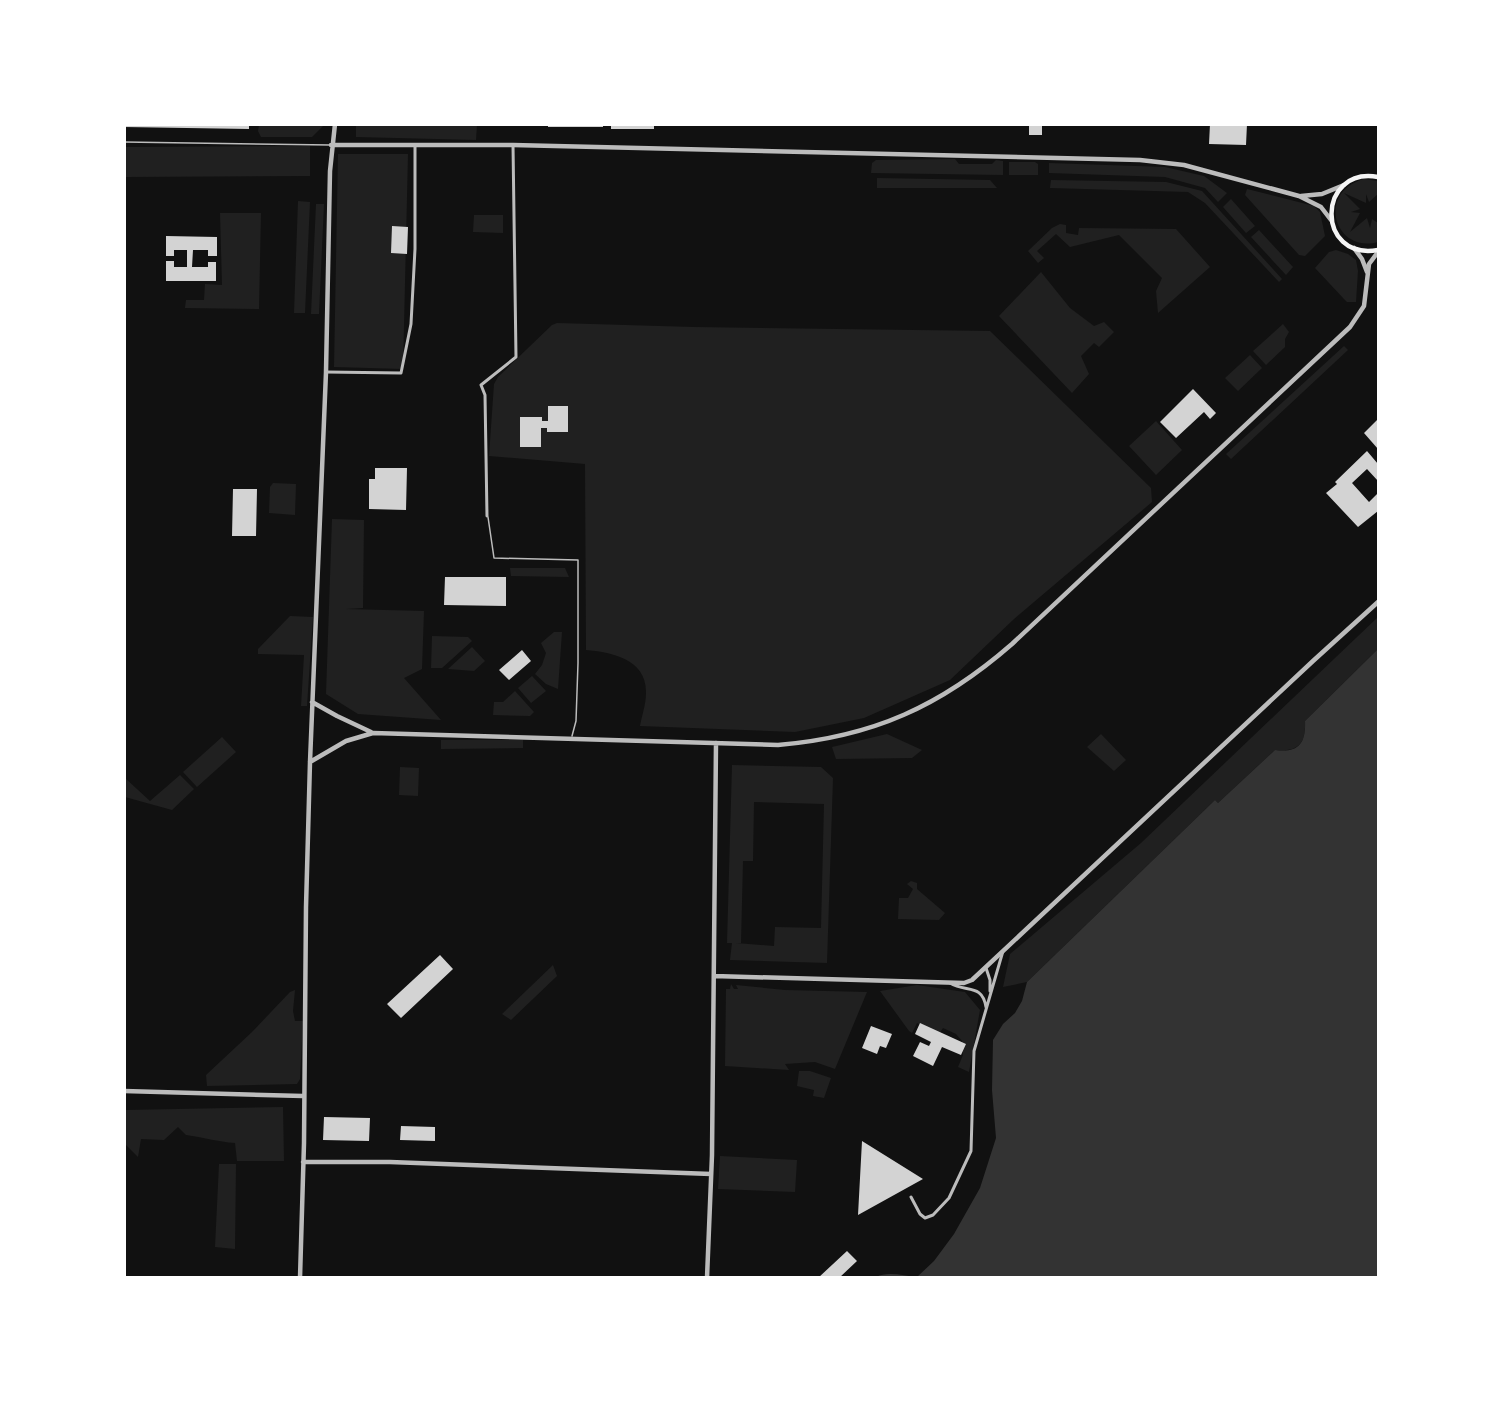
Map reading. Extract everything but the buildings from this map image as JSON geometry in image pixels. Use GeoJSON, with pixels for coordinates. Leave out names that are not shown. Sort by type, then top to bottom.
{"type":"FeatureCollection","features":[{"type":"Feature","properties":{"kind":"main road"},"geometry":{"type":"LineString","coordinates":[[1378,177],[1360,177],[1344,185],[1333,201],[1331,220],[1340,238],[1354,248],[1378,251]]}},
{"type":"Feature","properties":{"kind":"street"},"geometry":{"type":"LineString","coordinates":[[300,1278],[310,762],[326,372],[332,145],[335,124]]}},
{"type":"Feature","properties":{"kind":"street"},"geometry":{"type":"LineString","coordinates":[[332,145],[513,145],[1140,160],[1184,165],[1299,196],[1321,207],[1331,220]]}},
{"type":"Feature","properties":{"kind":"street"},"geometry":{"type":"LineString","coordinates":[[488,516],[485,395],[481,385],[516,357],[513,145]]}},
{"type":"Feature","properties":{"kind":"street"},"geometry":{"type":"LineString","coordinates":[[326,372],[400,373],[411,324],[415,249],[414,146]]}},
{"type":"Feature","properties":{"kind":"street"},"geometry":{"type":"LineString","coordinates":[[1299,196],[1322,194],[1344,185]]}},
{"type":"Feature","properties":{"kind":"street"},"geometry":{"type":"LineString","coordinates":[[1354,248],[1367,272]]}},
{"type":"Feature","properties":{"kind":"street"},"geometry":{"type":"LineString","coordinates":[[310,762],[346,741],[373,733],[778,745],[860,731],[882,724],[936,700],[978,673],[1034,624],[1350,327],[1364,306],[1367,272],[1378,251]]}},
{"type":"Feature","properties":{"kind":"street"},"geometry":{"type":"LineString","coordinates":[[714,976],[968,982],[986,968],[1313,661],[1378,603]]}},
{"type":"Feature","properties":{"kind":"street"},"geometry":{"type":"LineString","coordinates":[[312,702],[373,733]]}},
{"type":"Feature","properties":{"kind":"street"},"geometry":{"type":"LineString","coordinates":[[707,1278],[711,1174],[716,743]]}},
{"type":"Feature","properties":{"kind":"street"},"geometry":{"type":"LineString","coordinates":[[911,1197],[920,1214],[925,1218],[933,1215],[949,1198],[971,1151],[974,1051],[1003,951]]}},
{"type":"Feature","properties":{"kind":"street"},"geometry":{"type":"LineString","coordinates":[[986,968],[990,981],[990,995]]}},
{"type":"Feature","properties":{"kind":"street"},"geometry":{"type":"LineString","coordinates":[[948,982],[979,992],[986,1009]]}},
{"type":"Feature","properties":{"kind":"street"},"geometry":{"type":"LineString","coordinates":[[124,1091],[303,1096]]}},
{"type":"Feature","properties":{"kind":"street"},"geometry":{"type":"LineString","coordinates":[[303,1162],[381,1161],[711,1174]]}},
{"type":"Feature","properties":{"kind":"lane"},"geometry":{"type":"LineString","coordinates":[[124,142],[332,145]]}},
{"type":"Feature","properties":{"kind":"lane"},"geometry":{"type":"LineString","coordinates":[[488,516],[494,558],[578,560],[578,686],[576,721],[572,738]]}},
{"type":"Feature","properties":{"kind":"shaded area"},"geometry":{"type":"Polygon","coordinates":[[[259,124],[324,125],[312,137],[261,137],[258,131],[259,124]]]}},
{"type":"Feature","properties":{"kind":"shaded area"},"geometry":{"type":"Polygon","coordinates":[[[356,125],[477,125],[476,140],[356,137],[356,125]]]}},
{"type":"Feature","properties":{"kind":"shaded area"},"geometry":{"type":"Polygon","coordinates":[[[310,146],[310,176],[125,177],[125,147],[310,146]]]}},
{"type":"Feature","properties":{"kind":"shaded area"},"geometry":{"type":"Polygon","coordinates":[[[338,154],[408,154],[403,369],[334,367],[338,154]]]}},
{"type":"Feature","properties":{"kind":"shaded area"},"geometry":{"type":"Polygon","coordinates":[[[955,159],[959,164],[992,164],[996,160],[1003,161],[1003,175],[871,173],[872,163],[876,160],[955,159]]]}},
{"type":"Feature","properties":{"kind":"shaded area"},"geometry":{"type":"Polygon","coordinates":[[[1009,162],[1035,162],[1038,164],[1038,175],[1009,175],[1009,162]]]}},
{"type":"Feature","properties":{"kind":"shaded area"},"geometry":{"type":"Polygon","coordinates":[[[1049,163],[1165,167],[1204,176],[1227,193],[1218,202],[1205,188],[1165,177],[1049,173],[1049,163]]]}},
{"type":"Feature","properties":{"kind":"shaded area"},"geometry":{"type":"Polygon","coordinates":[[[877,178],[990,180],[997,188],[877,188],[877,178]]]}},
{"type":"Feature","properties":{"kind":"shaded area"},"geometry":{"type":"Polygon","coordinates":[[[1364,179],[1378,181],[1378,194],[1369,202],[1366,194],[1366,203],[1344,193],[1360,209],[1351,212],[1360,213],[1350,232],[1367,218],[1370,228],[1372,219],[1378,223],[1378,242],[1363,243],[1350,239],[1336,220],[1336,208],[1340,196],[1349,186],[1364,179]]]}},
{"type":"Feature","properties":{"kind":"shaded area"},"geometry":{"type":"Polygon","coordinates":[[[1051,180],[1166,182],[1202,191],[1282,279],[1279,282],[1205,203],[1188,192],[1050,188],[1051,180]]]}},
{"type":"Feature","properties":{"kind":"shaded area"},"geometry":{"type":"Polygon","coordinates":[[[1247,189],[1314,206],[1320,212],[1325,236],[1305,256],[1299,255],[1245,195],[1247,189]]]}},
{"type":"Feature","properties":{"kind":"shaded area"},"geometry":{"type":"Polygon","coordinates":[[[1231,199],[1255,226],[1246,233],[1223,207],[1231,199]]]}},
{"type":"Feature","properties":{"kind":"shaded area"},"geometry":{"type":"Polygon","coordinates":[[[298,201],[310,202],[305,313],[294,313],[298,201]]]}},
{"type":"Feature","properties":{"kind":"shaded area"},"geometry":{"type":"Polygon","coordinates":[[[316,204],[324,204],[319,314],[311,314],[316,204]]]}},
{"type":"Feature","properties":{"kind":"shaded area"},"geometry":{"type":"Polygon","coordinates":[[[220,213],[261,213],[259,309],[185,308],[186,300],[204,300],[205,284],[222,285],[220,213]]]}},
{"type":"Feature","properties":{"kind":"shaded area"},"geometry":{"type":"Polygon","coordinates":[[[474,215],[503,215],[503,233],[473,232],[474,215]]]}},
{"type":"Feature","properties":{"kind":"shaded area"},"geometry":{"type":"Polygon","coordinates":[[[1060,224],[1066,225],[1066,233],[1078,235],[1079,228],[1176,229],[1210,267],[1158,313],[1156,291],[1162,278],[1119,235],[1070,247],[1056,234],[1037,251],[1044,258],[1038,263],[1028,251],[1052,228],[1060,224]]]}},
{"type":"Feature","properties":{"kind":"shaded area"},"geometry":{"type":"Polygon","coordinates":[[[1259,230],[1293,267],[1286,275],[1251,237],[1259,230]]]}},
{"type":"Feature","properties":{"kind":"shaded area"},"geometry":{"type":"Polygon","coordinates":[[[1336,250],[1356,260],[1358,271],[1356,302],[1347,302],[1315,268],[1329,252],[1336,250]]]}},
{"type":"Feature","properties":{"kind":"shaded area"},"geometry":{"type":"Polygon","coordinates":[[[1041,272],[1070,308],[1094,326],[1104,322],[1114,332],[1099,347],[1094,343],[1081,356],[1089,374],[1072,393],[999,316],[1041,272]]]}},
{"type":"Feature","properties":{"kind":"shaded area"},"geometry":{"type":"Polygon","coordinates":[[[557,323],[990,331],[1151,488],[1152,502],[1014,619],[950,680],[864,718],[795,732],[640,726],[646,693],[645,681],[641,672],[634,665],[616,656],[586,650],[585,464],[489,456],[494,384],[498,377],[552,325],[557,323]]]}},
{"type":"Feature","properties":{"kind":"shaded area"},"geometry":{"type":"Polygon","coordinates":[[[1283,324],[1289,332],[1285,339],[1285,347],[1266,365],[1253,351],[1283,324]]]}},
{"type":"Feature","properties":{"kind":"shaded area"},"geometry":{"type":"Polygon","coordinates":[[[1344,346],[1348,350],[1231,459],[1226,454],[1344,346]]]}},
{"type":"Feature","properties":{"kind":"shaded area"},"geometry":{"type":"Polygon","coordinates":[[[1250,355],[1262,368],[1238,391],[1225,378],[1250,355]]]}},
{"type":"Feature","properties":{"kind":"shaded area"},"geometry":{"type":"Polygon","coordinates":[[[1156,421],[1182,450],[1156,475],[1129,446],[1156,421]]]}},
{"type":"Feature","properties":{"kind":"shaded area"},"geometry":{"type":"Polygon","coordinates":[[[273,483],[296,484],[295,515],[269,513],[270,487],[273,483]]]}},
{"type":"Feature","properties":{"kind":"shaded area"},"geometry":{"type":"Polygon","coordinates":[[[332,519],[364,520],[363,608],[346,609],[424,611],[422,669],[404,678],[441,720],[358,714],[326,694],[332,519]]]}},
{"type":"Feature","properties":{"kind":"shaded area"},"geometry":{"type":"Polygon","coordinates":[[[510,568],[565,568],[569,577],[511,576],[510,568]]]}},
{"type":"Feature","properties":{"kind":"shaded area"},"geometry":{"type":"Polygon","coordinates":[[[290,616],[313,617],[307,706],[301,706],[304,655],[258,654],[258,649],[290,616]]]}},
{"type":"Feature","properties":{"kind":"shaded area"},"geometry":{"type":"Polygon","coordinates":[[[1378,617],[1378,649],[1305,721],[1304,736],[1299,745],[1290,750],[1275,750],[1218,803],[1215,800],[1027,982],[1003,987],[1010,954],[1141,843],[1378,617]]]}},
{"type":"Feature","properties":{"kind":"shaded area"},"geometry":{"type":"Polygon","coordinates":[[[554,632],[562,632],[558,689],[546,684],[535,674],[542,665],[546,653],[541,643],[554,632]]]}},
{"type":"Feature","properties":{"kind":"shaded area"},"geometry":{"type":"Polygon","coordinates":[[[432,636],[468,637],[472,641],[442,668],[431,668],[432,636]]]}},
{"type":"Feature","properties":{"kind":"shaded area"},"geometry":{"type":"Polygon","coordinates":[[[472,647],[485,661],[474,671],[448,669],[472,647]]]}},
{"type":"Feature","properties":{"kind":"shaded area"},"geometry":{"type":"Polygon","coordinates":[[[1378,649],[1378,1277],[917,1277],[934,1261],[954,1234],[980,1188],[996,1138],[992,1090],[993,1040],[1003,1024],[1015,1013],[1022,1001],[1027,982],[1215,800],[1218,803],[1275,750],[1290,750],[1299,745],[1304,736],[1305,721],[1378,649]]]}},
{"type":"Feature","properties":{"kind":"shaded area"},"geometry":{"type":"Polygon","coordinates":[[[532,676],[546,691],[531,703],[518,688],[532,676]]]}},
{"type":"Feature","properties":{"kind":"shaded area"},"geometry":{"type":"Polygon","coordinates":[[[515,691],[534,712],[530,716],[493,715],[494,702],[503,702],[515,691]]]}},
{"type":"Feature","properties":{"kind":"shaded area"},"geometry":{"type":"Polygon","coordinates":[[[887,734],[922,750],[912,758],[836,759],[832,747],[887,734]]]}},
{"type":"Feature","properties":{"kind":"shaded area"},"geometry":{"type":"Polygon","coordinates":[[[1101,734],[1126,760],[1114,771],[1087,747],[1101,734]]]}},
{"type":"Feature","properties":{"kind":"shaded area"},"geometry":{"type":"Polygon","coordinates":[[[222,737],[236,752],[197,787],[183,772],[222,737]]]}},
{"type":"Feature","properties":{"kind":"shaded area"},"geometry":{"type":"Polygon","coordinates":[[[441,740],[523,740],[523,748],[441,749],[441,740]]]}},
{"type":"Feature","properties":{"kind":"shaded area"},"geometry":{"type":"Polygon","coordinates":[[[732,765],[821,767],[833,778],[827,963],[730,960],[732,943],[727,943],[732,765]],[[754,802],[753,861],[743,861],[741,943],[736,943],[774,946],[775,927],[821,928],[824,804],[754,802]]]}},
{"type":"Feature","properties":{"kind":"shaded area"},"geometry":{"type":"Polygon","coordinates":[[[400,767],[419,768],[418,796],[399,795],[400,767]]]}},
{"type":"Feature","properties":{"kind":"shaded area"},"geometry":{"type":"Polygon","coordinates":[[[180,775],[194,789],[172,810],[125,797],[125,778],[150,801],[180,775]]]}},
{"type":"Feature","properties":{"kind":"shaded area"},"geometry":{"type":"Polygon","coordinates":[[[911,881],[917,883],[917,889],[945,913],[939,920],[898,919],[899,898],[908,898],[913,889],[907,884],[911,881]]]}},
{"type":"Feature","properties":{"kind":"shaded area"},"geometry":{"type":"Polygon","coordinates":[[[553,965],[557,976],[511,1020],[502,1014],[553,965]]]}},
{"type":"Feature","properties":{"kind":"shaded area"},"geometry":{"type":"Polygon","coordinates":[[[731,984],[734,989],[738,989],[736,985],[785,990],[867,992],[835,1069],[815,1062],[785,1064],[789,1070],[725,1066],[726,989],[730,989],[731,984]]]}},
{"type":"Feature","properties":{"kind":"shaded area"},"geometry":{"type":"Polygon","coordinates":[[[917,985],[965,992],[980,1010],[969,1072],[958,1067],[963,1055],[962,1041],[956,1034],[943,1028],[939,1034],[917,1023],[912,1033],[880,991],[917,985]]]}},
{"type":"Feature","properties":{"kind":"shaded area"},"geometry":{"type":"Polygon","coordinates":[[[295,990],[293,1011],[295,1021],[303,1021],[300,1079],[297,1084],[207,1086],[206,1075],[290,992],[295,990]]]}},
{"type":"Feature","properties":{"kind":"shaded area"},"geometry":{"type":"Polygon","coordinates":[[[799,1071],[810,1071],[831,1078],[824,1098],[813,1096],[814,1090],[797,1086],[799,1071]]]}},
{"type":"Feature","properties":{"kind":"shaded area"},"geometry":{"type":"Polygon","coordinates":[[[283,1107],[284,1161],[237,1161],[235,1143],[186,1135],[178,1127],[164,1140],[141,1139],[138,1157],[125,1144],[125,1110],[283,1107]]]}},
{"type":"Feature","properties":{"kind":"shaded area"},"geometry":{"type":"Polygon","coordinates":[[[720,1156],[797,1160],[795,1192],[718,1189],[720,1156]]]}},
{"type":"Feature","properties":{"kind":"shaded area"},"geometry":{"type":"Polygon","coordinates":[[[219,1164],[236,1164],[235,1249],[215,1247],[219,1164]]]}},
{"type":"Feature","properties":{"kind":"shaded area"},"geometry":{"type":"Polygon","coordinates":[[[891,1274],[917,1277],[876,1277],[891,1274]]]}}]}
